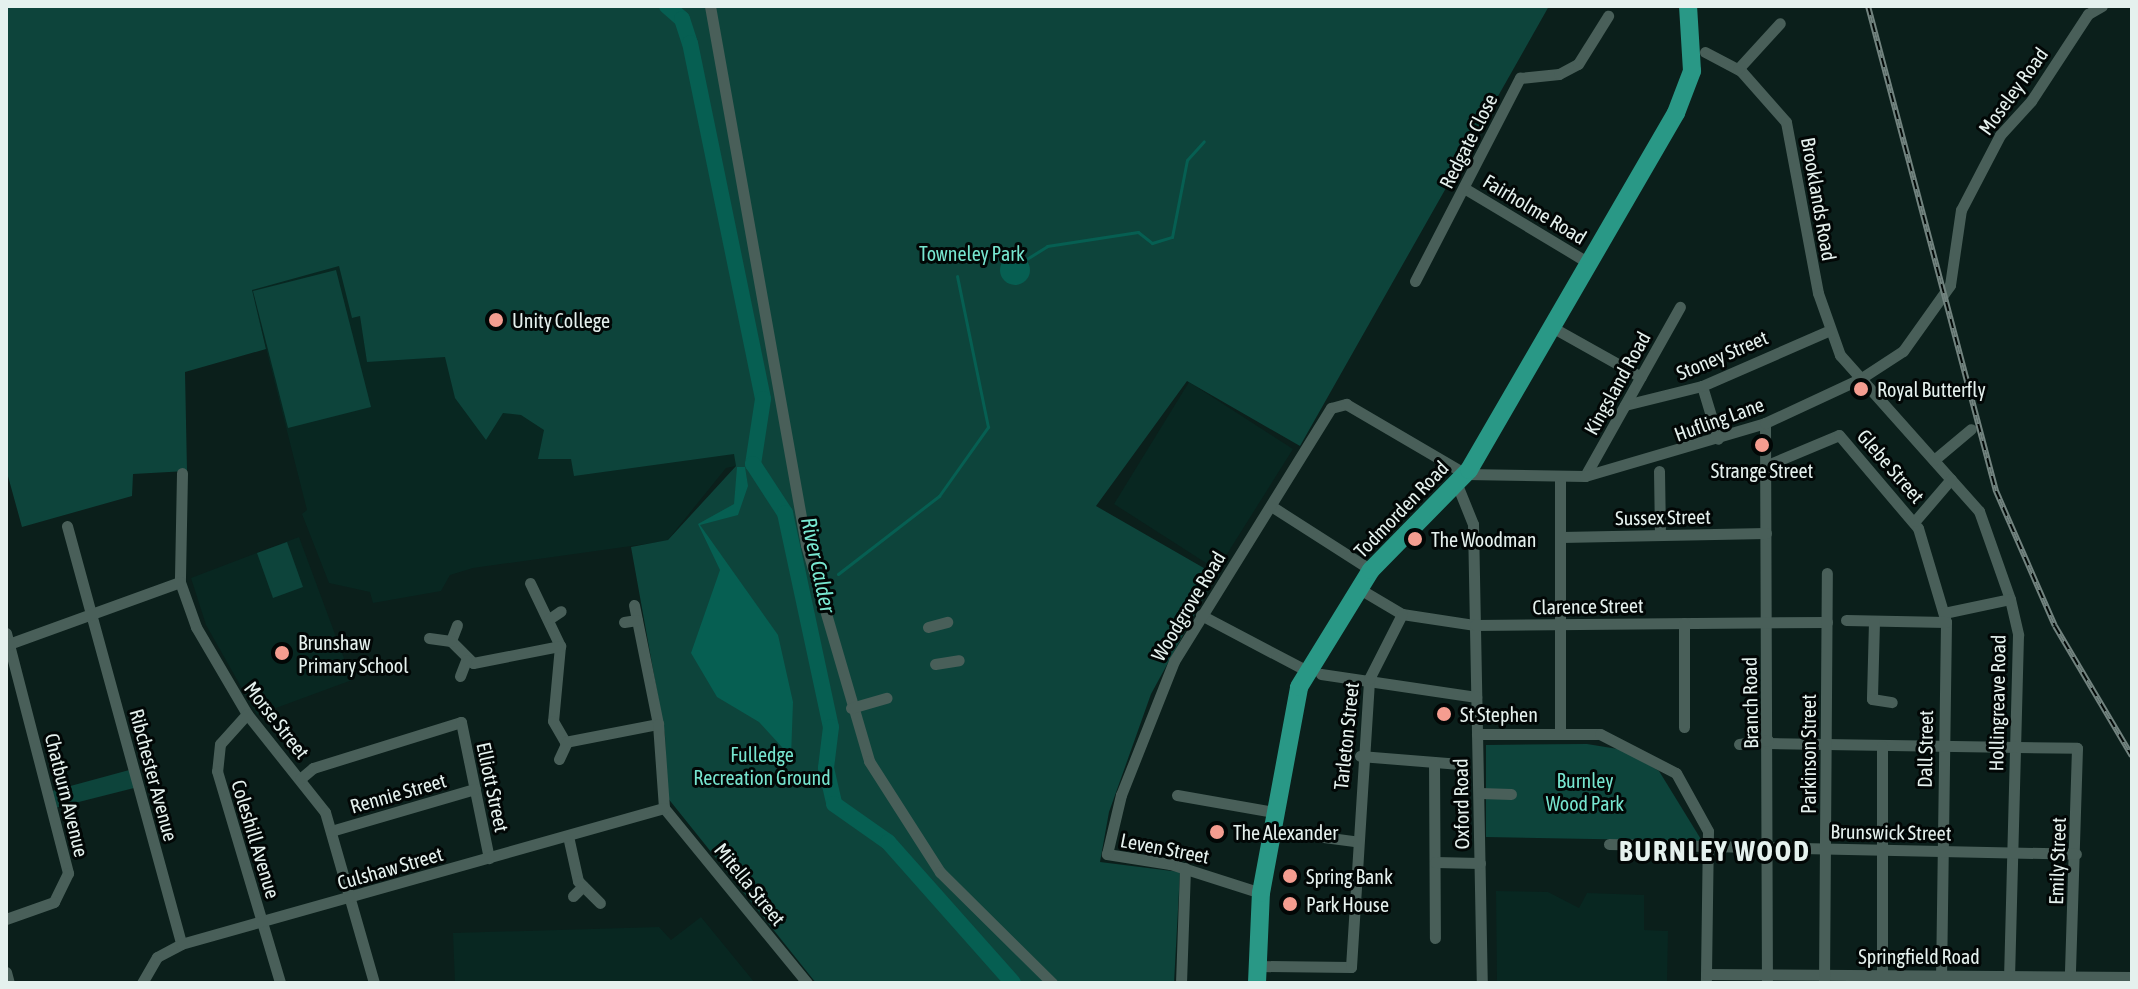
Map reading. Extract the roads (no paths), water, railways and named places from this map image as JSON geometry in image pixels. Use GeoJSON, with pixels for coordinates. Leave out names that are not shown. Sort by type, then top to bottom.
{"type":"FeatureCollection","features":[{"type":"Feature","properties":{"kind":"highway","name":"Todmorden Road"},"geometry":{"type":"LineString","coordinates":[[1258,975],[1261,893],[1292,704],[1314,672],[1358,588],[1371,570],[1462,480],[1688,89],[1688,6]]}},
{"type":"Feature","properties":{"kind":"street"},"geometry":{"type":"LineString","coordinates":[[710,6],[806,545],[851,708],[869,761],[940,872],[1052,983]]}},
{"type":"Feature","properties":{"kind":"street","name":"Moseley Road"},"geometry":{"type":"LineString","coordinates":[[1939,293],[1956,269],[1961,210],[2000,135],[2033,99],[2083,10],[2102,6]]}},
{"type":"Feature","properties":{"kind":"street","name":"Redgate Close"},"geometry":{"type":"LineString","coordinates":[[1415,281],[1520,78],[1559,74],[1578,64],[1608,16]]}},
{"type":"Feature","properties":{"kind":"street"},"geometry":{"type":"LineString","coordinates":[[1738,69],[1780,23]]}},
{"type":"Feature","properties":{"kind":"street","name":"Brooklands Road"},"geometry":{"type":"LineString","coordinates":[[1705,52],[1738,69],[1786,122],[1830,330],[1860,379]]}},
{"type":"Feature","properties":{"kind":"street","name":"Fairholme Road"},"geometry":{"type":"LineString","coordinates":[[1464,188],[1587,262]]}},
{"type":"Feature","properties":{"kind":"street","name":"Hufling Lane"},"geometry":{"type":"LineString","coordinates":[[1462,480],[1585,476],[1765,423],[1860,379],[1903,351],[1939,293]]}},
{"type":"Feature","properties":{"kind":"street","name":"Kingsland Road"},"geometry":{"type":"LineString","coordinates":[[1585,476],[1680,307]]}},
{"type":"Feature","properties":{"kind":"street"},"geometry":{"type":"LineString","coordinates":[[1550,326],[1641,377]]}},
{"type":"Feature","properties":{"kind":"street","name":"Stoney Street"},"geometry":{"type":"LineString","coordinates":[[1625,405],[1702,386],[1830,330]]}},
{"type":"Feature","properties":{"kind":"street","name":"Hollingreave Road"},"geometry":{"type":"LineString","coordinates":[[1860,379],[1979,511],[2010,599],[2018,635],[2010,979]]}},
{"type":"Feature","properties":{"kind":"street"},"geometry":{"type":"LineString","coordinates":[[1702,386],[1718,439]]}},
{"type":"Feature","properties":{"kind":"street","name":"Woodgrove Road"},"geometry":{"type":"LineString","coordinates":[[1107,854],[1155,704],[1201,615],[1331,408],[1346,404],[1462,480]]}},
{"type":"Feature","properties":{"kind":"street","name":"Branch Road"},"geometry":{"type":"LineString","coordinates":[[1765,423],[1767,978]]}},
{"type":"Feature","properties":{"kind":"street"},"geometry":{"type":"LineString","coordinates":[[1934,460],[1971,429]]}},
{"type":"Feature","properties":{"kind":"street","name":"Glebe Street"},"geometry":{"type":"LineString","coordinates":[[1765,466],[1839,435],[1915,521]]}},
{"type":"Feature","properties":{"kind":"street"},"geometry":{"type":"LineString","coordinates":[[1659,471],[1660,535]]}},
{"type":"Feature","properties":{"kind":"street","name":"Morse Street"},"geometry":{"type":"LineString","coordinates":[[182,473],[180,582],[213,661],[247,714],[300,779],[331,831],[374,983]]}},
{"type":"Feature","properties":{"kind":"street"},"geometry":{"type":"LineString","coordinates":[[1560,477],[1560,732]]}},
{"type":"Feature","properties":{"kind":"street"},"geometry":{"type":"LineString","coordinates":[[1915,521],[1951,479]]}},
{"type":"Feature","properties":{"kind":"street","name":"Oxford Road"},"geometry":{"type":"LineString","coordinates":[[1462,480],[1472,506],[1482,983]]}},
{"type":"Feature","properties":{"kind":"street"},"geometry":{"type":"LineString","coordinates":[[1271,506],[1371,570]]}},
{"type":"Feature","properties":{"kind":"street","name":"Dall Street"},"geometry":{"type":"LineString","coordinates":[[1915,521],[1945,618],[1941,979]]}},
{"type":"Feature","properties":{"kind":"street","name":"Ribchester Avenue"},"geometry":{"type":"LineString","coordinates":[[67,526],[181,944]]}},
{"type":"Feature","properties":{"kind":"street","name":"Sussex Street"},"geometry":{"type":"LineString","coordinates":[[1561,537],[1766,533]]}},
{"type":"Feature","properties":{"kind":"street","name":"Parkinson Street"},"geometry":{"type":"LineString","coordinates":[[1824,978],[1827,573]]}},
{"type":"Feature","properties":{"kind":"street"},"geometry":{"type":"LineString","coordinates":[[7,641],[92,615],[180,582]]}},
{"type":"Feature","properties":{"kind":"street"},"geometry":{"type":"LineString","coordinates":[[530,583],[535,602],[549,619],[560,646],[553,721],[567,742]]}},
{"type":"Feature","properties":{"kind":"street","name":"Clarence Street"},"geometry":{"type":"LineString","coordinates":[[1358,588],[1402,614],[1475,625],[1827,622]]}},
{"type":"Feature","properties":{"kind":"street"},"geometry":{"type":"LineString","coordinates":[[1846,620],[1945,618],[2010,599]]}},
{"type":"Feature","properties":{"kind":"street"},"geometry":{"type":"LineString","coordinates":[[634,605],[630,621],[658,724],[664,808]]}},
{"type":"Feature","properties":{"kind":"street"},"geometry":{"type":"LineString","coordinates":[[549,619],[561,611]]}},
{"type":"Feature","properties":{"kind":"street","name":"Tarleton Street"},"geometry":{"type":"LineString","coordinates":[[1258,975],[1351,967],[1354,841],[1369,679],[1402,614]]}},
{"type":"Feature","properties":{"kind":"street"},"geometry":{"type":"LineString","coordinates":[[1201,615],[1314,672],[1476,697]]}},
{"type":"Feature","properties":{"kind":"street"},"geometry":{"type":"LineString","coordinates":[[1874,621],[1872,699],[1892,702]]}},
{"type":"Feature","properties":{"kind":"street"},"geometry":{"type":"LineString","coordinates":[[928,627],[947,622]]}},
{"type":"Feature","properties":{"kind":"street"},"geometry":{"type":"LineString","coordinates":[[1684,623],[1684,727]]}},
{"type":"Feature","properties":{"kind":"street"},"geometry":{"type":"LineString","coordinates":[[451,641],[457,625]]}},
{"type":"Feature","properties":{"kind":"street"},"geometry":{"type":"LineString","coordinates":[[429,638],[451,641],[466,660]]}},
{"type":"Feature","properties":{"kind":"street","name":"Chatburn Avenue"},"geometry":{"type":"LineString","coordinates":[[6,919],[54,902],[68,873],[7,641]]}},
{"type":"Feature","properties":{"kind":"street"},"geometry":{"type":"LineString","coordinates":[[466,660],[560,646]]}},
{"type":"Feature","properties":{"kind":"street"},"geometry":{"type":"LineString","coordinates":[[460,676],[466,660]]}},
{"type":"Feature","properties":{"kind":"street"},"geometry":{"type":"LineString","coordinates":[[935,664],[959,660]]}},
{"type":"Feature","properties":{"kind":"street"},"geometry":{"type":"LineString","coordinates":[[851,708],[887,698]]}},
{"type":"Feature","properties":{"kind":"street","name":"Coleshill Avenue"},"geometry":{"type":"LineString","coordinates":[[247,714],[226,731],[216,757],[280,983]]}},
{"type":"Feature","properties":{"kind":"street","name":"Elliott Street"},"geometry":{"type":"LineString","coordinates":[[300,779],[313,768],[461,722],[489,858]]}},
{"type":"Feature","properties":{"kind":"street"},"geometry":{"type":"LineString","coordinates":[[567,742],[658,724]]}},
{"type":"Feature","properties":{"kind":"street"},"geometry":{"type":"LineString","coordinates":[[1477,734],[1560,732],[1615,739],[1666,765],[1694,796],[1709,847],[1706,978]]}},
{"type":"Feature","properties":{"kind":"street"},"geometry":{"type":"LineString","coordinates":[[559,759],[567,742]]}},
{"type":"Feature","properties":{"kind":"street"},"geometry":{"type":"LineString","coordinates":[[1739,744],[1768,742],[2015,748]]}},
{"type":"Feature","properties":{"kind":"street"},"geometry":{"type":"LineString","coordinates":[[1882,746],[1882,979]]}},
{"type":"Feature","properties":{"kind":"street","name":"Emily Street"},"geometry":{"type":"LineString","coordinates":[[2015,748],[2077,748],[2070,976]]}},
{"type":"Feature","properties":{"kind":"street"},"geometry":{"type":"LineString","coordinates":[[1360,756],[1460,764]]}},
{"type":"Feature","properties":{"kind":"street"},"geometry":{"type":"LineString","coordinates":[[1434,762],[1435,938]]}},
{"type":"Feature","properties":{"kind":"street","name":"Rennie Street"},"geometry":{"type":"LineString","coordinates":[[331,831],[475,789]]}},
{"type":"Feature","properties":{"kind":"street"},"geometry":{"type":"LineString","coordinates":[[1480,793],[1511,794]]}},
{"type":"Feature","properties":{"kind":"street"},"geometry":{"type":"LineString","coordinates":[[1177,795],[1354,841]]}},
{"type":"Feature","properties":{"kind":"street","name":"Culshaw Street"},"geometry":{"type":"LineString","coordinates":[[142,983],[157,957],[181,944],[664,808]]}},
{"type":"Feature","properties":{"kind":"street","name":"Mitella Street"},"geometry":{"type":"LineString","coordinates":[[664,808],[807,983]]}},
{"type":"Feature","properties":{"kind":"street"},"geometry":{"type":"LineString","coordinates":[[568,836],[583,886],[600,903]]}},
{"type":"Feature","properties":{"kind":"street","name":"Brunswick Street"},"geometry":{"type":"LineString","coordinates":[[1609,844],[2076,854]]}},
{"type":"Feature","properties":{"kind":"street","name":"Leven Street"},"geometry":{"type":"LineString","coordinates":[[1107,854],[1185,868],[1261,893]]}},
{"type":"Feature","properties":{"kind":"street"},"geometry":{"type":"LineString","coordinates":[[1435,862],[1480,863]]}},
{"type":"Feature","properties":{"kind":"street"},"geometry":{"type":"LineString","coordinates":[[1181,983],[1185,868]]}},
{"type":"Feature","properties":{"kind":"street"},"geometry":{"type":"LineString","coordinates":[[573,896],[583,886]]}},
{"type":"Feature","properties":{"kind":"street"},"geometry":{"type":"LineString","coordinates":[[6,972],[9,983]]}},
{"type":"Feature","properties":{"kind":"street","name":"Springfield Road"},"geometry":{"type":"LineString","coordinates":[[1706,978],[2132,977]]}},
{"type":"Feature","properties":{"kind":"waterway","name":"River Calder"},"geometry":{"type":"LineString","coordinates":[[667,6],[682,19],[690,43],[763,399],[753,464],[785,513],[831,727],[826,768],[834,804],[888,842],[1013,983]]}},
{"type":"Feature","properties":{"kind":"waterway"},"geometry":{"type":"LineString","coordinates":[[1025,260],[1047,246],[1138,232],[1152,243],[1172,237],[1187,160],[1204,141]]}},
{"type":"Feature","properties":{"kind":"waterway"},"geometry":{"type":"LineString","coordinates":[[838,574],[939,496],[988,427],[957,276]]}},
{"type":"Feature","properties":{"kind":"railway"},"geometry":{"type":"LineString","coordinates":[[1868,6],[1996,491],[2055,626],[2132,756]]}},
{"type":"Feature","properties":{"kind":"place","name":"Unity College"},"geometry":{"type":"Point","coordinates":[496,320]}},
{"type":"Feature","properties":{"kind":"place","name":"Royal Butterfly"},"geometry":{"type":"Point","coordinates":[1861,389]}},
{"type":"Feature","properties":{"kind":"place","name":"Strange Street"},"geometry":{"type":"Point","coordinates":[1762,445]}},
{"type":"Feature","properties":{"kind":"place","name":"The Woodman"},"geometry":{"type":"Point","coordinates":[1415,539]}},
{"type":"Feature","properties":{"kind":"place","name":"Brunshaw Primary School"},"geometry":{"type":"Point","coordinates":[282,653]}},
{"type":"Feature","properties":{"kind":"place","name":"St Stephen"},"geometry":{"type":"Point","coordinates":[1444,714]}},
{"type":"Feature","properties":{"kind":"place","name":"The Alexander"},"geometry":{"type":"Point","coordinates":[1217,832]}},
{"type":"Feature","properties":{"kind":"place","name":"Spring Bank"},"geometry":{"type":"Point","coordinates":[1290,876]}},
{"type":"Feature","properties":{"kind":"place","name":"Park House"},"geometry":{"type":"Point","coordinates":[1290,904]}},
{"type":"Feature","properties":{"kind":"district","name":"BURNLEY WOOD"},"geometry":{"type":"Point","coordinates":[1715,851]}},
{"type":"Feature","properties":{"kind":"park label","name":"Towneley Park"},"geometry":{"type":"Point","coordinates":[972,253]}},
{"type":"Feature","properties":{"kind":"park label","name":"Fulledge Recreation Ground"},"geometry":{"type":"Point","coordinates":[762,766]}},
{"type":"Feature","properties":{"kind":"park label","name":"Burnley Wood Park"},"geometry":{"type":"Point","coordinates":[1585,792]}}]}
